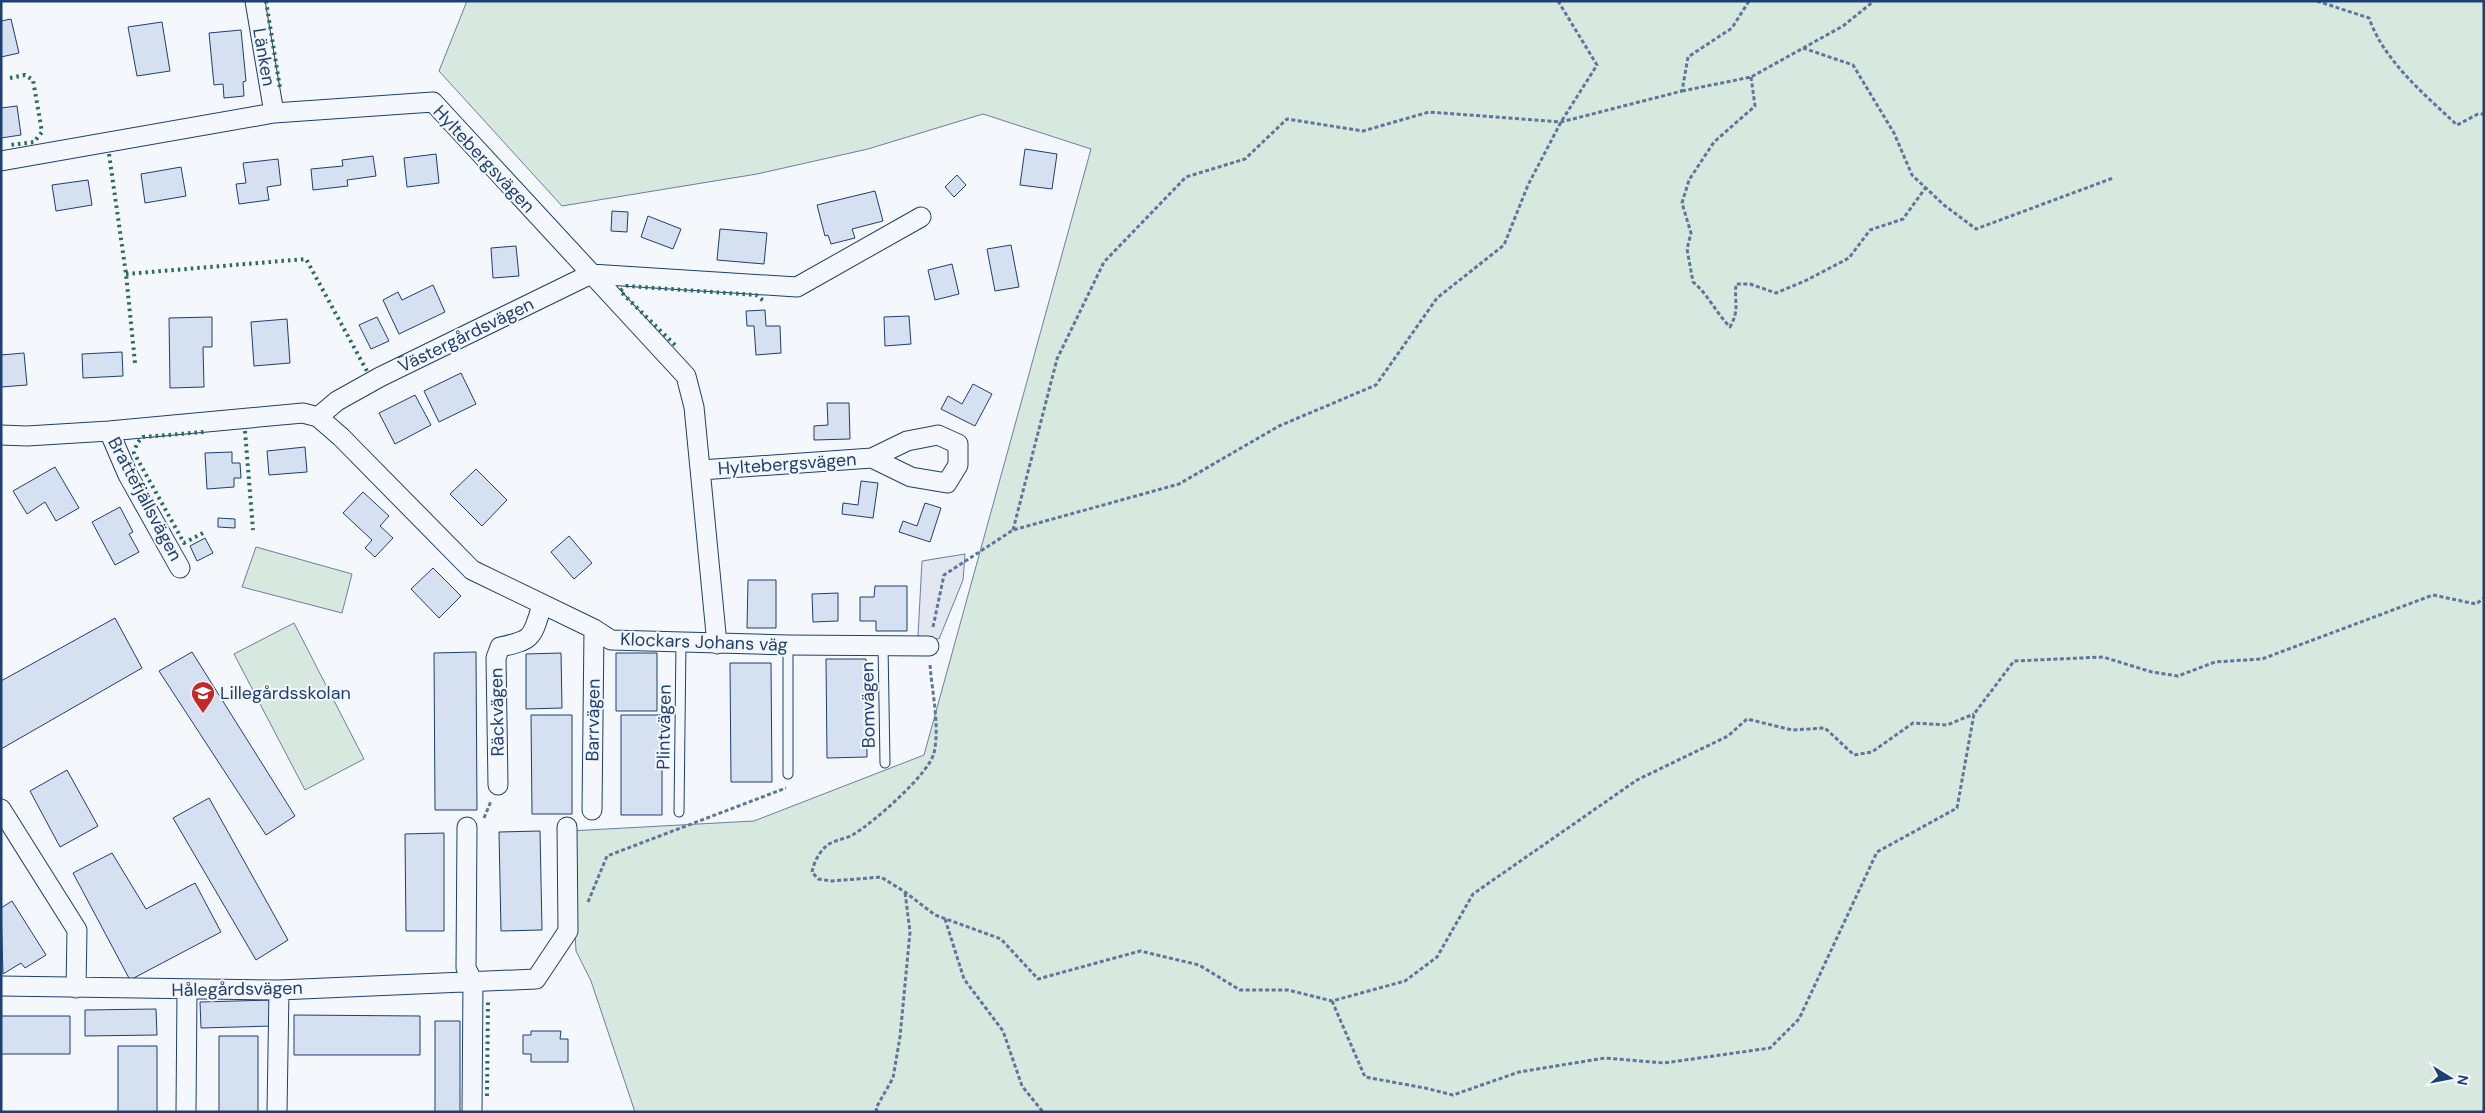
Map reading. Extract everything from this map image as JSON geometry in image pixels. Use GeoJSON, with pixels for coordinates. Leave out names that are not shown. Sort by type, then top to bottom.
{"type":"FeatureCollection","features":[{"type":"Feature","properties":{"kind":"street","name":"Länken"},"geometry":{"type":"LineString","coordinates":[[255,1],[274,113]]}},
{"type":"Feature","properties":{"kind":"street","name":"Hyltebergsvägen"},"geometry":{"type":"LineString","coordinates":[[1,161],[274,113],[433,102],[686,376],[694,406],[717,644]]}},
{"type":"Feature","properties":{"kind":"street","name":"Västergårdsvägen"},"geometry":{"type":"LineString","coordinates":[[318,418],[337,401],[380,377],[591,274],[798,287],[920,217]]}},
{"type":"Feature","properties":{"kind":"street"},"geometry":{"type":"LineString","coordinates":[[1,435],[27,436],[303,413],[318,418]]}},
{"type":"Feature","properties":{"kind":"street","name":"Klockars Johans väg"},"geometry":{"type":"LineString","coordinates":[[318,418],[341,437],[472,570],[594,629],[611,640],[717,644],[928,646]]}},
{"type":"Feature","properties":{"kind":"street","name":"Brattefjällsvägen"},"geometry":{"type":"LineString","coordinates":[[109,430],[128,475],[180,568]]}},
{"type":"Feature","properties":{"kind":"street","name":"Hyltebergsvägen"},"geometry":{"type":"LineString","coordinates":[[701,470],[872,458]]}},
{"type":"Feature","properties":{"kind":"street","name":"Räckvägen"},"geometry":{"type":"LineString","coordinates":[[498,785],[496,658],[500,647],[524,642],[529,638],[542,605]]}},
{"type":"Feature","properties":{"kind":"street","name":"Barrvägen"},"geometry":{"type":"LineString","coordinates":[[592,810],[594,629]]}},
{"type":"Feature","properties":{"kind":"street"},"geometry":{"type":"LineString","coordinates":[[1,809],[77,930],[76,988]]}},
{"type":"Feature","properties":{"kind":"street"},"geometry":{"type":"LineString","coordinates":[[467,827],[466,968],[473,982],[472,1112]]}},
{"type":"Feature","properties":{"kind":"street"},"geometry":{"type":"LineString","coordinates":[[567,827],[568,932]]}},
{"type":"Feature","properties":{"kind":"street","name":"Hålegårdsvägen"},"geometry":{"type":"LineString","coordinates":[[1,986],[279,990],[536,979],[568,932]]}},
{"type":"Feature","properties":{"kind":"street"},"geometry":{"type":"LineString","coordinates":[[186,1112],[187,990]]}},
{"type":"Feature","properties":{"kind":"street"},"geometry":{"type":"LineString","coordinates":[[277,1112],[279,990]]}},
{"type":"Feature","properties":{"kind":"lane","name":"Plintvägen"},"geometry":{"type":"LineString","coordinates":[[679,812],[681,642]]}},
{"type":"Feature","properties":{"kind":"lane"},"geometry":{"type":"LineString","coordinates":[[788,645],[788,774]]}},
{"type":"Feature","properties":{"kind":"lane","name":"Bomvägen"},"geometry":{"type":"LineString","coordinates":[[883,646],[885,763]]}},
{"type":"Feature","properties":{"kind":"path"},"geometry":{"type":"LineString","coordinates":[[1558,1],[1597,65],[1561,122],[1528,185],[1504,245],[1437,298],[1376,384],[1279,426],[1179,484],[1013,530],[944,576],[928,646],[935,731],[934,754],[916,780],[882,812],[853,835],[831,842],[814,862],[812,872],[818,878],[832,881],[881,878],[905,892],[935,915],[1001,939],[1038,979],[1140,951],[1199,965],[1240,990],[1288,990],[1332,1001],[1405,981],[1437,957],[1473,894],[1638,780],[1728,736],[1747,719],[1792,730],[1825,728],[1854,755],[1872,752],[1913,723],[1947,725],[1974,714]]}},
{"type":"Feature","properties":{"kind":"path"},"geometry":{"type":"LineString","coordinates":[[1682,90],[1688,57],[1732,28],[1748,1]]}},
{"type":"Feature","properties":{"kind":"path"},"geometry":{"type":"LineString","coordinates":[[1013,530],[1058,359],[1104,262],[1186,177],[1245,159],[1287,119],[1363,131],[1429,112],[1561,122],[1682,90],[1751,77],[1843,26],[1874,1]]}},
{"type":"Feature","properties":{"kind":"path"},"geometry":{"type":"LineString","coordinates":[[2317,1],[2369,18],[2376,39],[2394,62],[2457,124],[2484,114]]}},
{"type":"Feature","properties":{"kind":"path"},"geometry":{"type":"LineString","coordinates":[[1803,48],[1852,65],[1894,133],[1912,174],[1976,229],[2113,178]]}},
{"type":"Feature","properties":{"kind":"path"},"geometry":{"type":"LineString","coordinates":[[1751,77],[1754,106],[1714,142],[1689,180],[1682,203],[1690,233],[1687,249],[1693,282],[1704,291],[1719,316],[1730,327],[1738,313],[1735,298],[1736,284],[1750,284],[1776,293],[1814,276],[1849,258],[1870,230],[1903,219],[1926,187]]}},
{"type":"Feature","properties":{"kind":"path"},"geometry":{"type":"LineString","coordinates":[[1332,1001],[1365,1077],[1453,1095],[1519,1072],[1605,1058],[1664,1063],[1770,1048],[1799,1018],[1877,852],[1957,808],[1974,714],[2014,661],[2103,657],[2152,672],[2178,676],[2214,662],[2262,659],[2433,595],[2476,604],[2484,598]]}},
{"type":"Feature","properties":{"kind":"path"},"geometry":{"type":"LineString","coordinates":[[467,827],[483,821],[498,785]]}},
{"type":"Feature","properties":{"kind":"path"},"geometry":{"type":"LineString","coordinates":[[568,932],[590,899],[607,856],[787,788]]}},
{"type":"Feature","properties":{"kind":"path"},"geometry":{"type":"LineString","coordinates":[[877,1112],[876,1108],[893,1078],[900,1038],[910,932],[905,892]]}},
{"type":"Feature","properties":{"kind":"path"},"geometry":{"type":"LineString","coordinates":[[945,918],[964,979],[1003,1031],[1022,1086],[1044,1112]]}},
{"type":"Feature","properties":{"kind":"shaded area"},"geometry":{"type":"Polygon","coordinates":[[[467,1],[2484,1],[2484,1112],[635,1112],[591,981],[576,951],[569,831],[754,821],[924,755],[1091,149],[983,114],[868,149],[757,174],[562,206],[439,71],[467,1]]]}},
{"type":"Feature","properties":{"kind":"shaded area"},"geometry":{"type":"Polygon","coordinates":[[[256,547],[352,574],[342,613],[242,587],[256,547]]]}},
{"type":"Feature","properties":{"kind":"shaded area"},"geometry":{"type":"Polygon","coordinates":[[[965,554],[963,580],[939,639],[918,636],[922,561],[965,554]]]}},
{"type":"Feature","properties":{"kind":"shaded area"},"geometry":{"type":"Polygon","coordinates":[[[294,623],[364,759],[305,790],[234,654],[294,623]]]}},
{"type":"Feature","properties":{"kind":"building"},"geometry":{"type":"Polygon","coordinates":[[[11,19],[19,53],[1,57],[1,21],[11,19]]]}},
{"type":"Feature","properties":{"kind":"building"},"geometry":{"type":"Polygon","coordinates":[[[162,22],[170,71],[137,76],[128,27],[162,22]]]}},
{"type":"Feature","properties":{"kind":"building"},"geometry":{"type":"Polygon","coordinates":[[[241,30],[246,81],[243,82],[244,96],[224,98],[223,84],[214,85],[209,33],[241,30]]]}},
{"type":"Feature","properties":{"kind":"building"},"geometry":{"type":"Polygon","coordinates":[[[17,106],[21,135],[1,138],[1,108],[17,106]]]}},
{"type":"Feature","properties":{"kind":"building"},"geometry":{"type":"Polygon","coordinates":[[[1025,149],[1057,154],[1052,189],[1020,185],[1025,149]]]}},
{"type":"Feature","properties":{"kind":"building"},"geometry":{"type":"Polygon","coordinates":[[[436,154],[439,183],[407,187],[404,158],[436,154]]]}},
{"type":"Feature","properties":{"kind":"building"},"geometry":{"type":"Polygon","coordinates":[[[373,156],[376,176],[347,180],[348,186],[313,190],[311,169],[343,166],[342,160],[373,156]]]}},
{"type":"Feature","properties":{"kind":"building"},"geometry":{"type":"Polygon","coordinates":[[[278,159],[281,185],[267,187],[269,200],[239,204],[236,184],[246,183],[243,163],[278,159]]]}},
{"type":"Feature","properties":{"kind":"building"},"geometry":{"type":"Polygon","coordinates":[[[181,167],[186,196],[145,203],[141,174],[181,167]]]}},
{"type":"Feature","properties":{"kind":"building"},"geometry":{"type":"Polygon","coordinates":[[[957,175],[966,185],[954,197],[945,187],[957,175]]]}},
{"type":"Feature","properties":{"kind":"building"},"geometry":{"type":"Polygon","coordinates":[[[88,180],[92,205],[56,211],[52,185],[88,180]]]}},
{"type":"Feature","properties":{"kind":"building"},"geometry":{"type":"Polygon","coordinates":[[[875,191],[883,221],[852,229],[855,238],[831,244],[828,235],[825,236],[817,205],[875,191]]]}},
{"type":"Feature","properties":{"kind":"building"},"geometry":{"type":"Polygon","coordinates":[[[612,211],[628,212],[627,232],[611,231],[612,211]]]}},
{"type":"Feature","properties":{"kind":"building"},"geometry":{"type":"Polygon","coordinates":[[[648,216],[681,229],[673,249],[641,237],[648,216]]]}},
{"type":"Feature","properties":{"kind":"building"},"geometry":{"type":"Polygon","coordinates":[[[720,229],[767,233],[764,264],[717,260],[720,229]]]}},
{"type":"Feature","properties":{"kind":"building"},"geometry":{"type":"Polygon","coordinates":[[[1011,245],[1019,287],[995,291],[987,249],[1011,245]]]}},
{"type":"Feature","properties":{"kind":"building"},"geometry":{"type":"Polygon","coordinates":[[[516,246],[519,276],[493,278],[491,248],[516,246]]]}},
{"type":"Feature","properties":{"kind":"building"},"geometry":{"type":"Polygon","coordinates":[[[952,264],[959,294],[935,300],[928,270],[952,264]]]}},
{"type":"Feature","properties":{"kind":"building"},"geometry":{"type":"Polygon","coordinates":[[[433,285],[445,312],[399,334],[383,300],[398,292],[402,300],[433,285]]]}},
{"type":"Feature","properties":{"kind":"building"},"geometry":{"type":"Polygon","coordinates":[[[765,310],[766,326],[780,326],[781,353],[756,355],[754,326],[747,326],[746,311],[765,310]]]}},
{"type":"Feature","properties":{"kind":"building"},"geometry":{"type":"Polygon","coordinates":[[[909,316],[911,344],[885,346],[884,317],[909,316]]]}},
{"type":"Feature","properties":{"kind":"building"},"geometry":{"type":"Polygon","coordinates":[[[212,317],[212,347],[203,347],[204,387],[170,388],[169,318],[212,317]]]}},
{"type":"Feature","properties":{"kind":"building"},"geometry":{"type":"Polygon","coordinates":[[[377,317],[389,341],[371,349],[359,325],[377,317]]]}},
{"type":"Feature","properties":{"kind":"building"},"geometry":{"type":"Polygon","coordinates":[[[287,319],[290,363],[254,366],[251,322],[287,319]]]}},
{"type":"Feature","properties":{"kind":"building"},"geometry":{"type":"Polygon","coordinates":[[[122,352],[123,376],[83,378],[82,354],[122,352]]]}},
{"type":"Feature","properties":{"kind":"building"},"geometry":{"type":"Polygon","coordinates":[[[24,353],[27,385],[1,387],[1,355],[24,353]]]}},
{"type":"Feature","properties":{"kind":"building"},"geometry":{"type":"Polygon","coordinates":[[[461,373],[476,404],[439,422],[424,391],[461,373]]]}},
{"type":"Feature","properties":{"kind":"building"},"geometry":{"type":"Polygon","coordinates":[[[973,384],[992,394],[975,426],[941,409],[948,396],[962,404],[973,384]]]}},
{"type":"Feature","properties":{"kind":"building"},"geometry":{"type":"Polygon","coordinates":[[[415,395],[431,425],[395,444],[379,413],[415,395]]]}},
{"type":"Feature","properties":{"kind":"building"},"geometry":{"type":"Polygon","coordinates":[[[827,403],[849,403],[850,439],[814,440],[814,426],[828,425],[827,403]]]}},
{"type":"Feature","properties":{"kind":"building"},"geometry":{"type":"Polygon","coordinates":[[[305,447],[307,472],[269,475],[267,451],[305,447]]]}},
{"type":"Feature","properties":{"kind":"building"},"geometry":{"type":"Polygon","coordinates":[[[232,452],[232,463],[240,463],[241,478],[234,478],[234,487],[207,489],[205,453],[232,452]]]}},
{"type":"Feature","properties":{"kind":"building"},"geometry":{"type":"Polygon","coordinates":[[[55,467],[79,508],[56,521],[45,502],[27,514],[13,491],[55,467]]]}},
{"type":"Feature","properties":{"kind":"building"},"geometry":{"type":"Polygon","coordinates":[[[476,469],[507,500],[482,526],[450,494],[476,469]]]}},
{"type":"Feature","properties":{"kind":"building"},"geometry":{"type":"Polygon","coordinates":[[[861,481],[878,483],[873,518],[842,514],[843,503],[858,505],[861,481]]]}},
{"type":"Feature","properties":{"kind":"building"},"geometry":{"type":"Polygon","coordinates":[[[363,492],[389,516],[380,526],[393,538],[375,557],[365,548],[372,540],[343,513],[363,492]]]}},
{"type":"Feature","properties":{"kind":"building"},"geometry":{"type":"Polygon","coordinates":[[[925,503],[941,508],[930,542],[899,532],[903,521],[917,526],[925,503]]]}},
{"type":"Feature","properties":{"kind":"building"},"geometry":{"type":"Polygon","coordinates":[[[120,507],[133,532],[129,534],[139,552],[115,565],[92,522],[120,507]]]}},
{"type":"Feature","properties":{"kind":"building"},"geometry":{"type":"Polygon","coordinates":[[[218,518],[235,519],[235,528],[218,527],[218,518]]]}},
{"type":"Feature","properties":{"kind":"building"},"geometry":{"type":"Polygon","coordinates":[[[569,536],[592,563],[574,579],[551,552],[569,536]]]}},
{"type":"Feature","properties":{"kind":"building"},"geometry":{"type":"Polygon","coordinates":[[[205,538],[213,553],[197,561],[190,546],[205,538]]]}},
{"type":"Feature","properties":{"kind":"building"},"geometry":{"type":"Polygon","coordinates":[[[433,568],[461,596],[439,618],[411,589],[433,568]]]}},
{"type":"Feature","properties":{"kind":"building"},"geometry":{"type":"Polygon","coordinates":[[[748,580],[776,580],[776,628],[747,628],[748,580]]]}},
{"type":"Feature","properties":{"kind":"building"},"geometry":{"type":"Polygon","coordinates":[[[875,586],[907,586],[907,631],[876,631],[876,621],[860,621],[860,597],[874,597],[875,586]]]}},
{"type":"Feature","properties":{"kind":"building"},"geometry":{"type":"Polygon","coordinates":[[[838,593],[838,621],[813,622],[812,594],[838,593]]]}},
{"type":"Feature","properties":{"kind":"building"},"geometry":{"type":"Polygon","coordinates":[[[115,618],[142,668],[1,749],[1,681],[115,618]]]}},
{"type":"Feature","properties":{"kind":"building"},"geometry":{"type":"Polygon","coordinates":[[[192,652],[295,816],[266,835],[159,671],[192,652]]]}},
{"type":"Feature","properties":{"kind":"building"},"geometry":{"type":"Polygon","coordinates":[[[476,652],[477,810],[435,810],[434,653],[476,652]]]}},
{"type":"Feature","properties":{"kind":"building"},"geometry":{"type":"Polygon","coordinates":[[[561,653],[562,708],[526,709],[526,654],[561,653]]]}},
{"type":"Feature","properties":{"kind":"building"},"geometry":{"type":"Polygon","coordinates":[[[616,653],[657,653],[657,711],[616,711],[616,653]]]}},
{"type":"Feature","properties":{"kind":"building"},"geometry":{"type":"Polygon","coordinates":[[[826,659],[866,659],[867,757],[827,758],[826,659]]]}},
{"type":"Feature","properties":{"kind":"building"},"geometry":{"type":"Polygon","coordinates":[[[730,663],[771,663],[772,782],[731,782],[730,663]]]}},
{"type":"Feature","properties":{"kind":"building"},"geometry":{"type":"Polygon","coordinates":[[[531,715],[572,715],[572,814],[532,814],[531,715]]]}},
{"type":"Feature","properties":{"kind":"building"},"geometry":{"type":"Polygon","coordinates":[[[621,715],[662,715],[662,815],[621,815],[621,715]]]}},
{"type":"Feature","properties":{"kind":"building"},"geometry":{"type":"Polygon","coordinates":[[[67,770],[98,826],[60,847],[30,791],[67,770]]]}},
{"type":"Feature","properties":{"kind":"building"},"geometry":{"type":"Polygon","coordinates":[[[209,798],[288,940],[256,960],[173,818],[209,798]]]}},
{"type":"Feature","properties":{"kind":"building"},"geometry":{"type":"Polygon","coordinates":[[[540,831],[542,930],[501,931],[499,832],[540,831]]]}},
{"type":"Feature","properties":{"kind":"building"},"geometry":{"type":"Polygon","coordinates":[[[444,833],[444,931],[406,931],[405,834],[444,833]]]}},
{"type":"Feature","properties":{"kind":"building"},"geometry":{"type":"Polygon","coordinates":[[[112,853],[146,909],[195,883],[221,932],[130,980],[73,873],[112,853]]]}},
{"type":"Feature","properties":{"kind":"building"},"geometry":{"type":"Polygon","coordinates":[[[12,901],[46,955],[25,968],[21,963],[3,974],[1,908],[12,901]]]}},
{"type":"Feature","properties":{"kind":"building"},"geometry":{"type":"Polygon","coordinates":[[[272,1000],[272,1026],[201,1028],[200,1002],[272,1000]]]}},
{"type":"Feature","properties":{"kind":"building"},"geometry":{"type":"Polygon","coordinates":[[[156,1009],[157,1035],[85,1036],[85,1010],[156,1009]]]}},
{"type":"Feature","properties":{"kind":"building"},"geometry":{"type":"Polygon","coordinates":[[[294,1015],[420,1016],[420,1055],[294,1055],[294,1015]]]}},
{"type":"Feature","properties":{"kind":"building"},"geometry":{"type":"Polygon","coordinates":[[[1,1016],[70,1016],[70,1054],[1,1054],[1,1016]]]}},
{"type":"Feature","properties":{"kind":"building"},"geometry":{"type":"Polygon","coordinates":[[[435,1021],[460,1021],[460,1112],[435,1112],[435,1021]]]}},
{"type":"Feature","properties":{"kind":"building"},"geometry":{"type":"Polygon","coordinates":[[[531,1031],[561,1031],[560,1039],[568,1039],[568,1062],[531,1062],[531,1054],[523,1054],[523,1035],[531,1035],[531,1031]]]}},
{"type":"Feature","properties":{"kind":"building"},"geometry":{"type":"Polygon","coordinates":[[[219,1036],[258,1036],[258,1112],[219,1112],[219,1036]]]}},
{"type":"Feature","properties":{"kind":"building"},"geometry":{"type":"Polygon","coordinates":[[[118,1046],[157,1046],[157,1112],[118,1112],[118,1046]]]}},
{"type":"Feature","properties":{"kind":"hedge"},"geometry":{"type":"LineString","coordinates":[[266,1],[280,88]]}},
{"type":"Feature","properties":{"kind":"hedge"},"geometry":{"type":"LineString","coordinates":[[10,78],[25,75],[33,80],[42,132],[34,142],[10,145]]}},
{"type":"Feature","properties":{"kind":"hedge"},"geometry":{"type":"LineString","coordinates":[[109,154],[126,274],[135,363]]}},
{"type":"Feature","properties":{"kind":"hedge"},"geometry":{"type":"LineString","coordinates":[[126,274],[306,259],[368,373]]}},
{"type":"Feature","properties":{"kind":"hedge"},"geometry":{"type":"LineString","coordinates":[[675,345],[620,291],[627,286],[756,295],[765,302]]}},
{"type":"Feature","properties":{"kind":"hedge"},"geometry":{"type":"LineString","coordinates":[[245,431],[253,530]]}},
{"type":"Feature","properties":{"kind":"hedge"},"geometry":{"type":"LineString","coordinates":[[203,533],[184,543],[134,453],[137,443],[143,437],[204,432]]}},
{"type":"Feature","properties":{"kind":"hedge"},"geometry":{"type":"LineString","coordinates":[[487,1096],[488,1000]]}},
{"type":"Feature","properties":{"kind":"fence"},"geometry":{"type":"LineString","coordinates":[[398,358],[405,355]]}},
{"type":"Feature","properties":{"kind":"place","name":"Lillegårdsskolan"},"geometry":{"type":"Point","coordinates":[203,714]}}]}
